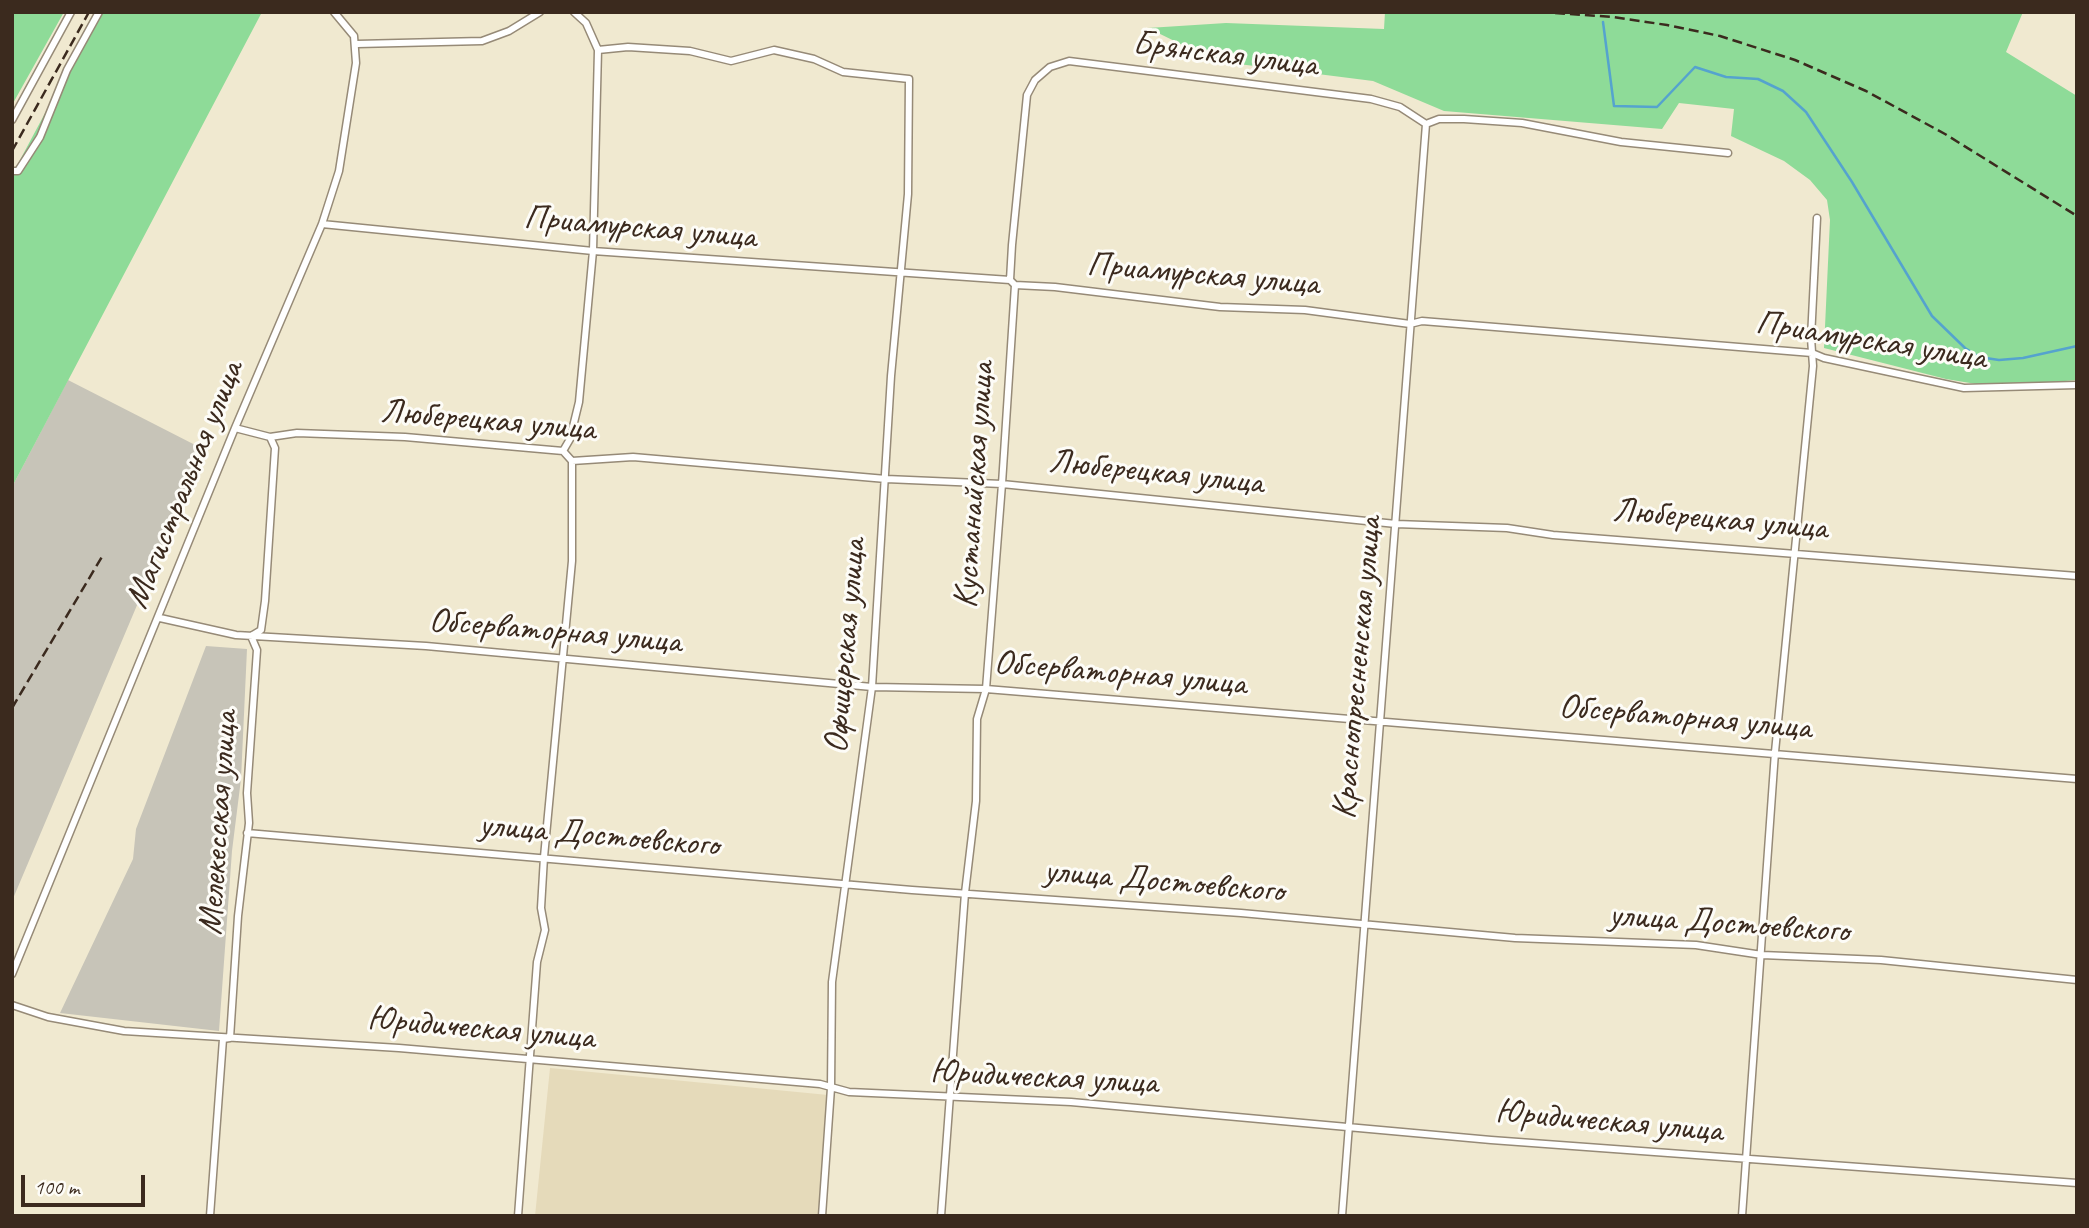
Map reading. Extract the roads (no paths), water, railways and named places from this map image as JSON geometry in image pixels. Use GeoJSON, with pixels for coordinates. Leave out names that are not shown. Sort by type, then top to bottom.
{"type":"FeatureCollection","features":[{"type":"Feature","properties":{"kind":"street"},"geometry":{"type":"LineString","coordinates":[[12,120],[71,12]]}},
{"type":"Feature","properties":{"kind":"street"},"geometry":{"type":"LineString","coordinates":[[12,171],[18,171],[40,137],[67,70],[99,12]]}},
{"type":"Feature","properties":{"kind":"street"},"geometry":{"type":"LineString","coordinates":[[334,12],[354,36],[356,44],[482,41],[509,31],[540,12]]}},
{"type":"Feature","properties":{"kind":"street"},"geometry":{"type":"LineString","coordinates":[[518,1216],[537,962],[545,930],[541,908],[544,857],[572,561],[572,461],[563,452],[570,439],[579,402],[593,251],[598,50],[586,23],[574,12]]}},
{"type":"Feature","properties":{"kind":"street","name":"Магистральная улица"},"geometry":{"type":"LineString","coordinates":[[12,974],[160,618],[235,428],[322,224],[339,172],[356,44]]}},
{"type":"Feature","properties":{"kind":"street","name":"Офицерская улица"},"geometry":{"type":"LineString","coordinates":[[598,50],[628,47],[690,51],[731,61],[774,50],[814,59],[843,72],[909,79],[908,194],[899,274],[872,687],[832,982],[831,1088],[822,1216]]}},
{"type":"Feature","properties":{"kind":"street","name":"Брянская улица"},"geometry":{"type":"LineString","coordinates":[[1027,95],[1035,80],[1050,67],[1069,61],[1371,99],[1400,107],[1426,124]]}},
{"type":"Feature","properties":{"kind":"street","name":"Кустанайская улица"},"geometry":{"type":"LineString","coordinates":[[941,1216],[965,893],[976,801],[977,719],[986,689],[1002,484],[1027,95]]}},
{"type":"Feature","properties":{"kind":"street"},"geometry":{"type":"LineString","coordinates":[[1426,124],[1439,119],[1522,123],[1620,142],[1728,153]]}},
{"type":"Feature","properties":{"kind":"street","name":"Краснопресненская улица"},"geometry":{"type":"LineString","coordinates":[[1342,1216],[1362,926],[1426,124]]}},
{"type":"Feature","properties":{"kind":"street"},"geometry":{"type":"LineString","coordinates":[[1742,1216],[1774,752],[1797,554],[1812,352],[1817,218]]}},
{"type":"Feature","properties":{"kind":"street","name":"Приамурская улица"},"geometry":{"type":"LineString","coordinates":[[322,224],[593,251],[1013,283],[1220,307],[1305,310],[1410,324],[1422,321],[1812,352],[1824,358],[1964,388],[2077,385]]}},
{"type":"Feature","properties":{"kind":"street","name":"Люберецкая улица"},"geometry":{"type":"LineString","coordinates":[[235,428],[270,437],[297,433],[405,437],[563,452]]}},
{"type":"Feature","properties":{"kind":"street"},"geometry":{"type":"LineString","coordinates":[[251,636],[261,630],[265,601],[275,448],[270,437]]}},
{"type":"Feature","properties":{"kind":"street","name":"Люберецкая улица"},"geometry":{"type":"LineString","coordinates":[[572,461],[632,457],[886,479],[1002,484],[1396,524],[1507,527],[1553,535],[2077,576]]}},
{"type":"Feature","properties":{"kind":"street","name":"Обсерваторная улица"},"geometry":{"type":"LineString","coordinates":[[160,618],[183,625],[251,636],[426,646],[872,687],[986,689],[1380,723],[1436,724],[2077,779]]}},
{"type":"Feature","properties":{"kind":"street","name":"Мелекесская улица"},"geometry":{"type":"LineString","coordinates":[[210,1216],[247,833],[257,650],[251,636]]}},
{"type":"Feature","properties":{"kind":"street","name":"улица Достоевского"},"geometry":{"type":"LineString","coordinates":[[247,833],[1116,906],[1241,913],[1362,926],[1515,937],[1696,945],[1762,955],[1881,960],[2077,980]]}},
{"type":"Feature","properties":{"kind":"street","name":"Юридическая улица"},"geometry":{"type":"LineString","coordinates":[[12,1005],[48,1017],[124,1031],[528,1059],[820,1084],[831,1088],[910,1097],[948,1096],[1071,1102],[1745,1160],[1785,1160],[2077,1183]]}},
{"type":"Feature","properties":{"kind":"waterway"},"geometry":{"type":"LineString","coordinates":[[1603,22],[1614,106],[1657,107],[1695,67],[1726,77],[1758,79],[1783,91],[1806,112],[1852,182],[1932,316],[1965,348],[1979,357],[1999,360],[2023,358],[2077,346]]}},
{"type":"Feature","properties":{"kind":"railway"},"geometry":{"type":"LineString","coordinates":[[12,151],[89,12]]}},
{"type":"Feature","properties":{"kind":"railway"},"geometry":{"type":"LineString","coordinates":[[1540,12],[1613,17],[1667,25],[1720,36],[1795,60],[1866,91],[1945,134],[2077,216]]}},
{"type":"Feature","properties":{"kind":"railway"},"geometry":{"type":"LineString","coordinates":[[12,708],[103,555]]}}]}
